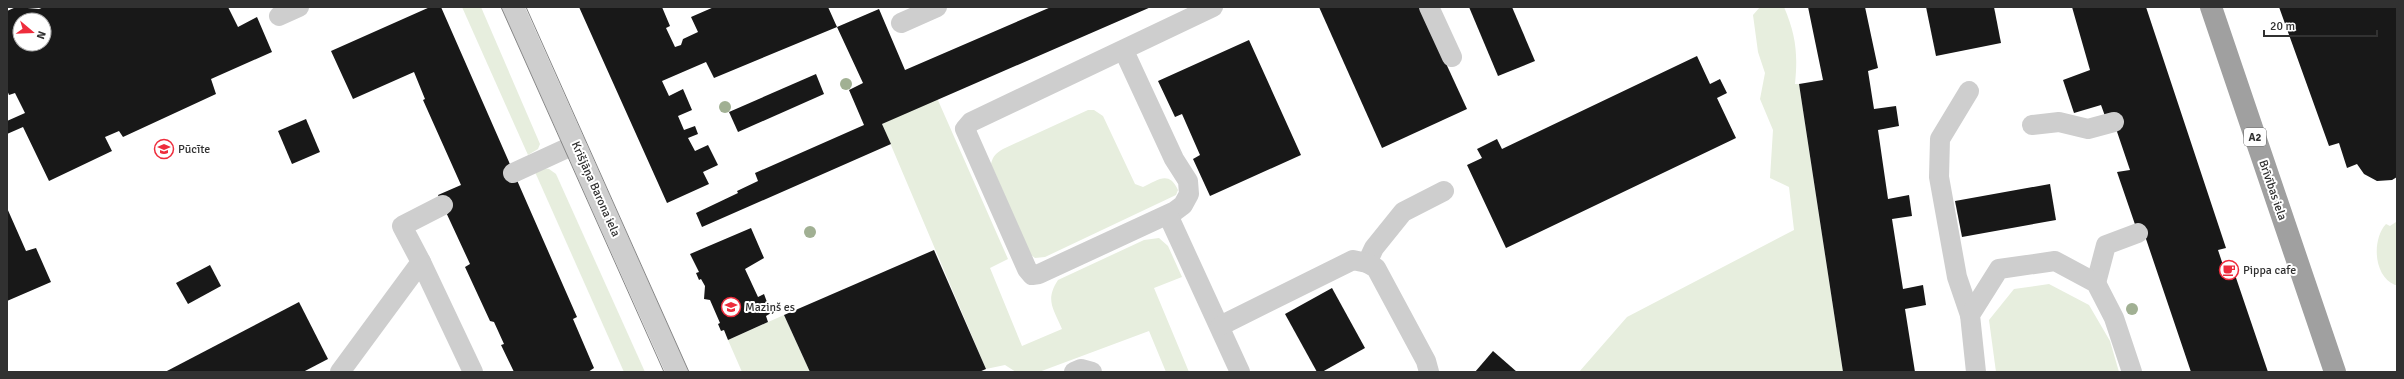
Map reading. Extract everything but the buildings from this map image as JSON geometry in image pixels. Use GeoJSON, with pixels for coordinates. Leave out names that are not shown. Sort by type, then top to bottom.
{"type":"FeatureCollection","features":[{"type":"Feature","properties":{"kind":"highway","name":"Brīvības iela"},"geometry":{"type":"LineString","coordinates":[[2211,7],[2334,372]]}},
{"type":"Feature","properties":{"kind":"street","name":"Krišjāņa Barona iela"},"geometry":{"type":"LineString","coordinates":[[513,7],[576,144],[677,372]]}},
{"type":"Feature","properties":{"kind":"lane"},"geometry":{"type":"LineString","coordinates":[[279,16],[299,7]]}},
{"type":"Feature","properties":{"kind":"lane"},"geometry":{"type":"LineString","coordinates":[[901,23],[938,7]]}},
{"type":"Feature","properties":{"kind":"lane"},"geometry":{"type":"LineString","coordinates":[[1124,51],[1174,159],[1188,181],[1189,194],[1183,205],[1168,215],[1039,274],[1032,275],[1027,268],[965,129],[971,122],[1124,51],[1213,7]]}},
{"type":"Feature","properties":{"kind":"lane"},"geometry":{"type":"LineString","coordinates":[[1429,7],[1452,58]]}},
{"type":"Feature","properties":{"kind":"lane"},"geometry":{"type":"LineString","coordinates":[[1969,92],[1940,139],[1939,176],[1957,277],[1970,315],[1976,372]]}},
{"type":"Feature","properties":{"kind":"lane"},"geometry":{"type":"LineString","coordinates":[[2032,125],[2059,122],[2088,129],[2114,122]]}},
{"type":"Feature","properties":{"kind":"lane"},"geometry":{"type":"LineString","coordinates":[[513,173],[576,144]]}},
{"type":"Feature","properties":{"kind":"lane"},"geometry":{"type":"LineString","coordinates":[[1367,262],[1374,248],[1402,212],[1444,191]]}},
{"type":"Feature","properties":{"kind":"lane"},"geometry":{"type":"LineString","coordinates":[[443,205],[402,226],[473,372]]}},
{"type":"Feature","properties":{"kind":"lane"},"geometry":{"type":"LineString","coordinates":[[1168,215],[1240,372]]}},
{"type":"Feature","properties":{"kind":"lane"},"geometry":{"type":"LineString","coordinates":[[2096,283],[2106,245],[2138,233]]}},
{"type":"Feature","properties":{"kind":"lane"},"geometry":{"type":"LineString","coordinates":[[1220,326],[1354,260],[1367,262],[1376,268],[1426,361],[1429,372]]}},
{"type":"Feature","properties":{"kind":"lane"},"geometry":{"type":"LineString","coordinates":[[1970,315],[2000,269],[2055,261],[2096,283],[2114,318],[2132,372]]}},
{"type":"Feature","properties":{"kind":"lane"},"geometry":{"type":"LineString","coordinates":[[340,372],[420,262]]}},
{"type":"Feature","properties":{"kind":"lane"},"geometry":{"type":"LineString","coordinates":[[1074,372],[1081,369],[1092,372]]}},
{"type":"Feature","properties":{"kind":"green space"},"geometry":{"type":"Polygon","coordinates":[[[462,7],[481,7],[540,144],[538,149],[528,155],[462,7]]]}},
{"type":"Feature","properties":{"kind":"green space"},"geometry":{"type":"Polygon","coordinates":[[[1760,7],[1784,7],[1794,36],[1796,54],[1795,84],[1799,84],[1843,372],[1579,372],[1627,317],[1794,230],[1789,187],[1770,178],[1773,130],[1760,99],[1765,73],[1758,52],[1753,15],[1760,7]]]}},
{"type":"Feature","properties":{"kind":"green space"},"geometry":{"type":"Polygon","coordinates":[[[937,98],[1008,259],[990,268],[1022,346],[1062,329],[1053,310],[1051,299],[1054,287],[1058,280],[1144,240],[1159,238],[1168,246],[1182,277],[1154,288],[1189,372],[1166,372],[1149,331],[1039,372],[1016,372],[1005,365],[986,369],[882,124],[937,98]]]}},
{"type":"Feature","properties":{"kind":"green space"},"geometry":{"type":"Polygon","coordinates":[[[1088,110],[1094,110],[1103,116],[1135,184],[1143,187],[1163,178],[1167,178],[1175,184],[1178,190],[1176,195],[1045,257],[1035,258],[1031,255],[991,164],[992,161],[995,155],[1003,149],[1088,110]]]}},
{"type":"Feature","properties":{"kind":"green space"},"geometry":{"type":"Polygon","coordinates":[[[543,168],[549,169],[556,174],[645,372],[624,372],[535,172],[543,168]]]}},
{"type":"Feature","properties":{"kind":"green space"},"geometry":{"type":"Polygon","coordinates":[[[2396,222],[2397,285],[2395,285],[2382,274],[2377,257],[2377,248],[2381,231],[2386,224],[2390,226],[2396,222]]]}},
{"type":"Feature","properties":{"kind":"green space"},"geometry":{"type":"Polygon","coordinates":[[[2049,284],[2089,305],[2110,341],[2119,372],[1996,372],[1989,320],[2014,289],[2049,284]]]}},
{"type":"Feature","properties":{"kind":"green space"},"geometry":{"type":"Polygon","coordinates":[[[784,315],[810,372],[742,372],[728,340],[784,315]]]}},
{"type":"Feature","properties":{"kind":"tram line"},"geometry":{"type":"LineString","coordinates":[[501,7],[664,372]]}},
{"type":"Feature","properties":{"kind":"tram line"},"geometry":{"type":"LineString","coordinates":[[526,7],[689,372]]}},
{"type":"Feature","properties":{"kind":"place","name":"Pūcīte"},"geometry":{"type":"Point","coordinates":[164,149]}},
{"type":"Feature","properties":{"kind":"place","name":"Pippa cafe"},"geometry":{"type":"Point","coordinates":[2229,270]}},
{"type":"Feature","properties":{"kind":"place","name":"Maziņš es"},"geometry":{"type":"Point","coordinates":[731,307]}}]}
